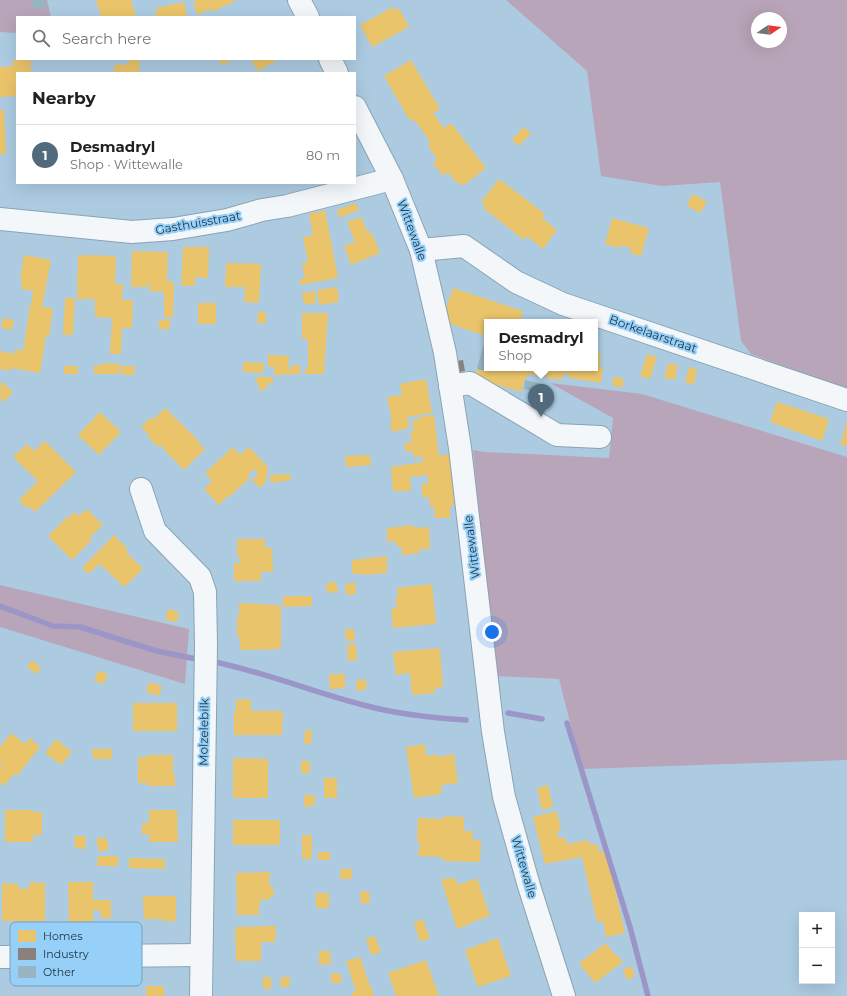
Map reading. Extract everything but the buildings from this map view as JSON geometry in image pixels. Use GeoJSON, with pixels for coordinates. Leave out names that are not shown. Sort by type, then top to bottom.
{"type":"FeatureCollection","features":[{"type":"Feature","properties":{"kind":"street"},"geometry":{"type":"LineString","coordinates":[[299,0],[307,16]]}},
{"type":"Feature","properties":{"kind":"street"},"geometry":{"type":"LineString","coordinates":[[330,60],[336,72]]}},
{"type":"Feature","properties":{"kind":"street","name":"Wittewalle"},"geometry":{"type":"LineString","coordinates":[[356,109],[392,179],[421,250],[445,353],[460,448],[493,732],[504,797],[529,886],[564,996]]}},
{"type":"Feature","properties":{"kind":"street","name":"Gasthuisstraat"},"geometry":{"type":"LineString","coordinates":[[0,219],[132,232],[173,229],[227,220],[262,210],[287,206],[392,179]]}},
{"type":"Feature","properties":{"kind":"street","name":"Borkelaarstraat"},"geometry":{"type":"LineString","coordinates":[[421,250],[464,246],[516,282],[563,304],[847,400]]}},
{"type":"Feature","properties":{"kind":"street"},"geometry":{"type":"LineString","coordinates":[[450,386],[470,383],[557,435],[600,437]]}},
{"type":"Feature","properties":{"kind":"street","name":"Molzelebilk"},"geometry":{"type":"LineString","coordinates":[[141,489],[155,531],[200,577],[205,592],[201,996]]}},
{"type":"Feature","properties":{"kind":"street"},"geometry":{"type":"LineString","coordinates":[[142,956],[201,956]]}},
{"type":"Feature","properties":{"kind":"street"},"geometry":{"type":"LineString","coordinates":[[0,957],[10,957]]}},
{"type":"Feature","properties":{"kind":"shaded area"},"geometry":{"type":"Polygon","coordinates":[[[0,0],[47,0],[51,16],[16,16],[16,33],[0,32],[0,0]]]}},
{"type":"Feature","properties":{"kind":"shaded area"},"geometry":{"type":"Polygon","coordinates":[[[506,0],[847,0],[847,388],[751,354],[741,341],[720,182],[662,186],[601,176],[587,71],[506,0]]]}},
{"type":"Feature","properties":{"kind":"shaded area"},"geometry":{"type":"Polygon","coordinates":[[[550,383],[642,394],[847,457],[847,760],[582,769],[559,679],[495,676],[473,450],[485,452],[609,458],[613,418],[550,383]]]}},
{"type":"Feature","properties":{"kind":"shaded area"},"geometry":{"type":"Polygon","coordinates":[[[0,585],[189,629],[185,684],[0,627],[0,585]]]}},
{"type":"Feature","properties":{"kind":"waterway"},"geometry":{"type":"LineString","coordinates":[[0,606],[53,626],[80,627],[157,651],[201,660]]}},
{"type":"Feature","properties":{"kind":"waterway"},"geometry":{"type":"LineString","coordinates":[[210,661],[249,670],[344,700],[389,711],[466,720]]}},
{"type":"Feature","properties":{"kind":"waterway"},"geometry":{"type":"LineString","coordinates":[[508,713],[542,719]]}},
{"type":"Feature","properties":{"kind":"waterway"},"geometry":{"type":"LineString","coordinates":[[567,723],[630,927],[648,996]]}},
{"type":"Feature","properties":{"kind":"place","name":"Desmadryl"},"geometry":{"type":"Point","coordinates":[541,417]}}]}
